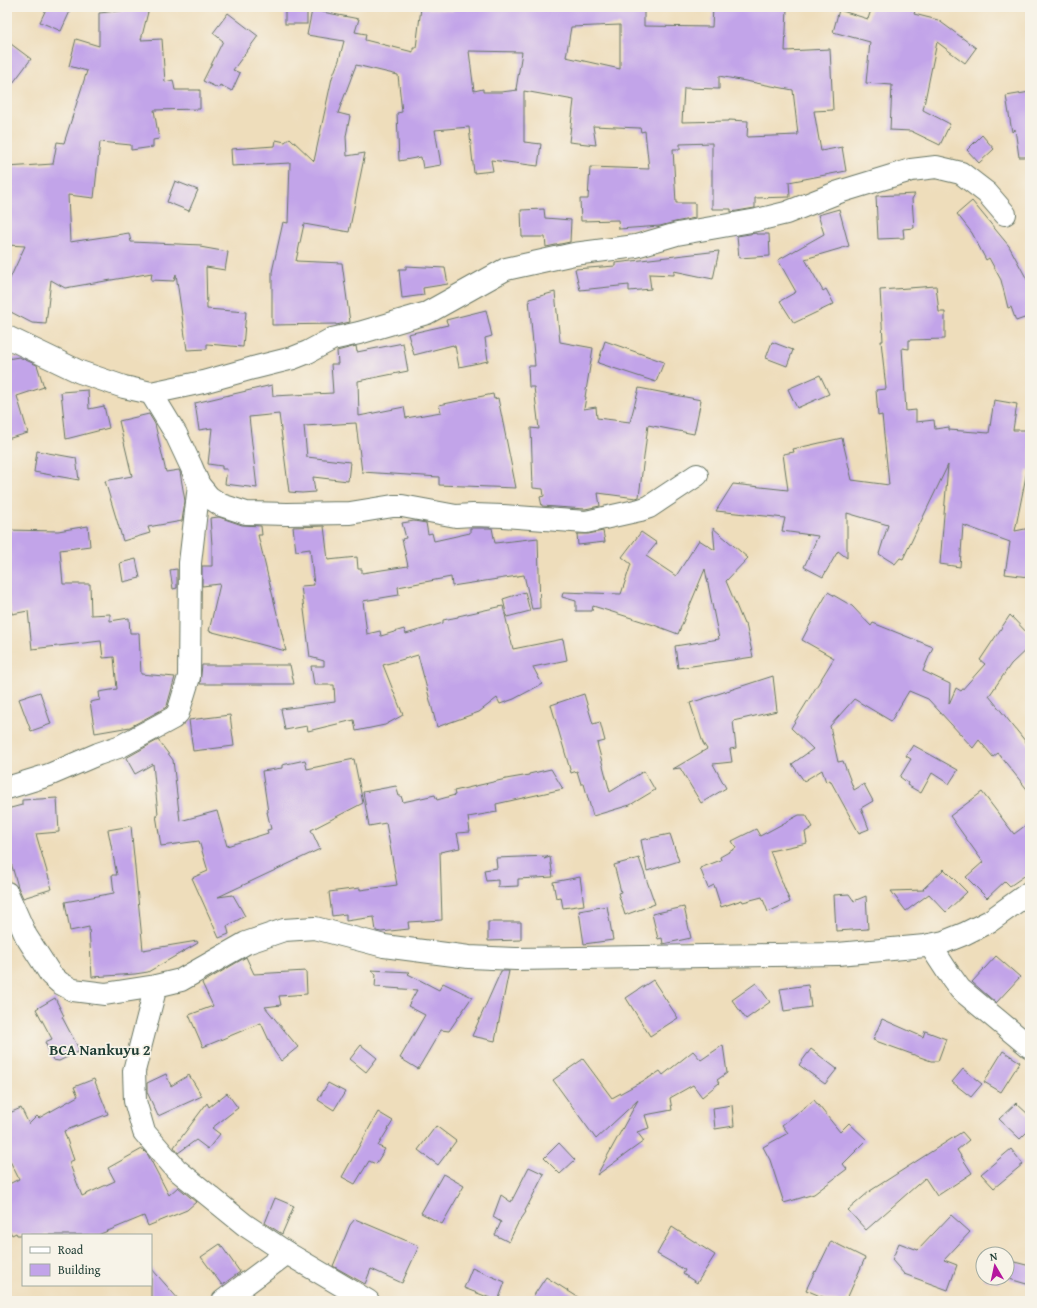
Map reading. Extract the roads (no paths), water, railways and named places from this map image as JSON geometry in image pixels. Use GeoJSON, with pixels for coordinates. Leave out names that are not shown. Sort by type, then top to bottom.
{"type":"FeatureCollection","features":[{"type":"Feature","properties":{"kind":"street"},"geometry":{"type":"LineString","coordinates":[[7,337],[80,372],[124,388],[150,393],[203,382],[293,358],[332,339],[366,331],[427,313],[506,269],[574,254],[636,246],[677,234],[757,220],[786,213],[839,192],[911,170],[936,167],[962,173],[987,192],[1005,214]]}},
{"type":"Feature","properties":{"kind":"street"},"geometry":{"type":"LineString","coordinates":[[150,393],[176,434],[199,485],[209,497],[221,505],[246,513],[350,513],[393,506],[402,506],[456,516],[503,516],[586,522],[640,510],[649,506],[697,475]]}},
{"type":"Feature","properties":{"kind":"street"},"geometry":{"type":"LineString","coordinates":[[7,788],[49,775],[121,746],[173,718],[178,713],[189,677],[190,563],[199,485]]}},
{"type":"Feature","properties":{"kind":"street"},"geometry":{"type":"LineString","coordinates":[[7,893],[26,936],[51,975],[60,983],[73,990],[105,994],[156,986],[181,980],[246,943],[284,930],[315,928],[384,946],[469,957],[516,959],[838,954],[930,945],[944,942],[990,921],[1030,892]]}},
{"type":"Feature","properties":{"kind":"street"},"geometry":{"type":"LineString","coordinates":[[930,945],[946,971],[960,989],[1030,1047]]}},
{"type":"Feature","properties":{"kind":"street"},"geometry":{"type":"LineString","coordinates":[[156,986],[134,1071],[135,1101],[144,1132],[176,1169],[245,1225],[287,1253],[368,1301]]}},
{"type":"Feature","properties":{"kind":"street"},"geometry":{"type":"LineString","coordinates":[[224,1301],[287,1253]]}},
{"type":"Feature","properties":{"kind":"district","name":"BCA Nankuyu 2"},"geometry":{"type":"Point","coordinates":[100,1049]}}]}
